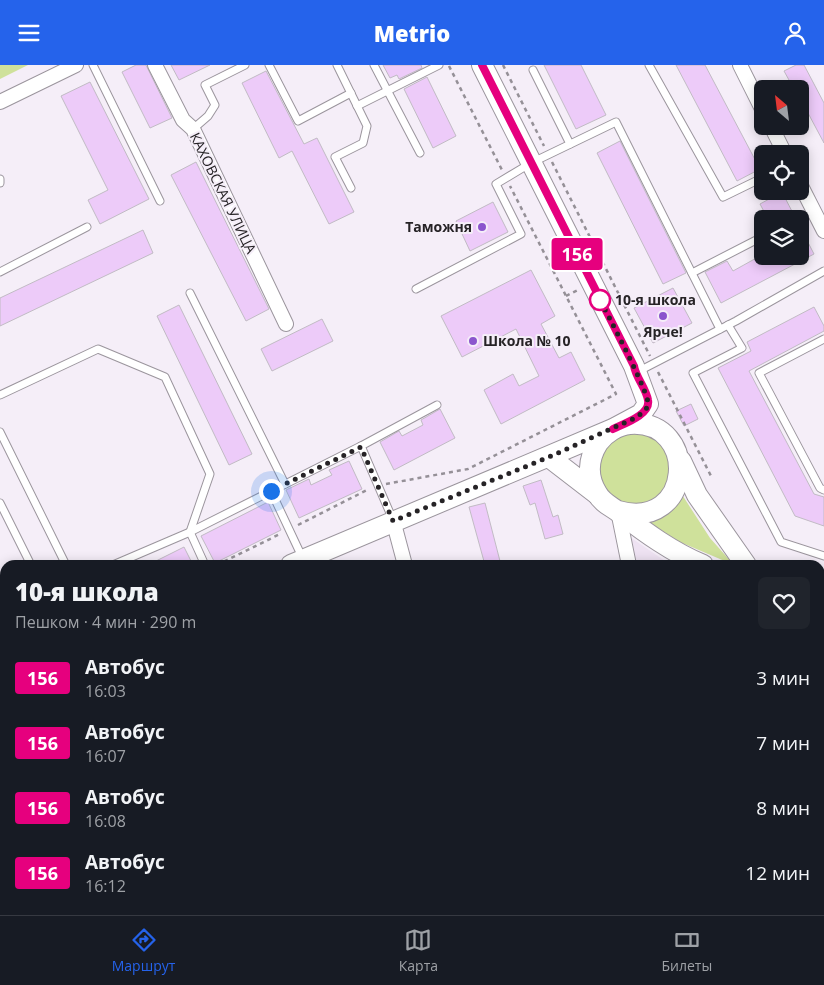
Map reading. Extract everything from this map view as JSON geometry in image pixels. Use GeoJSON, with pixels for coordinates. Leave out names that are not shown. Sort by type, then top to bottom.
{"type":"FeatureCollection","features":[{"type":"Feature","properties":{"kind":"main road"},"geometry":{"type":"LineString","coordinates":[[482,65],[539,158],[642,367],[674,448],[697,495],[742,560]]}},
{"type":"Feature","properties":{"kind":"main road"},"geometry":{"type":"LineString","coordinates":[[302,560],[549,457],[613,429],[641,414],[648,403],[642,367]]}},
{"type":"Feature","properties":{"kind":"main road"},"geometry":{"type":"LineString","coordinates":[[597,494],[591,482],[590,460],[601,439],[613,429],[628,424],[641,424],[657,429],[674,448],[679,477],[674,491],[660,507],[640,514],[618,511]]}},
{"type":"Feature","properties":{"kind":"main road"},"geometry":{"type":"LineString","coordinates":[[549,457],[597,494],[606,504],[657,541],[693,560]]}},
{"type":"Feature","properties":{"kind":"street"},"geometry":{"type":"LineString","coordinates":[[0,102],[76,65]]}},
{"type":"Feature","properties":{"kind":"street","name":"КАХОВСКАЯ УЛИЦА"},"geometry":{"type":"LineString","coordinates":[[155,65],[184,120],[193,129],[286,324]]}},
{"type":"Feature","properties":{"kind":"street"},"geometry":{"type":"LineString","coordinates":[[740,65],[754,93]]}},
{"type":"Feature","properties":{"kind":"street"},"geometry":{"type":"LineString","coordinates":[[808,200],[824,231]]}},
{"type":"Feature","properties":{"kind":"street"},"geometry":{"type":"LineString","coordinates":[[618,511],[628,560]]}},
{"type":"Feature","properties":{"kind":"street"},"geometry":{"type":"LineString","coordinates":[[393,521],[404,560]]}},
{"type":"Feature","properties":{"kind":"lane"},"geometry":{"type":"LineString","coordinates":[[93,65],[160,201]]}},
{"type":"Feature","properties":{"kind":"lane"},"geometry":{"type":"LineString","coordinates":[[193,129],[208,116],[215,105],[205,85],[245,65]]}},
{"type":"Feature","properties":{"kind":"lane"},"geometry":{"type":"LineString","coordinates":[[269,65],[298,121],[350,93]]}},
{"type":"Feature","properties":{"kind":"lane"},"geometry":{"type":"LineString","coordinates":[[337,65],[366,126],[363,143],[335,157],[351,188]]}},
{"type":"Feature","properties":{"kind":"lane"},"geometry":{"type":"LineString","coordinates":[[374,65],[420,153]]}},
{"type":"Feature","properties":{"kind":"lane"},"geometry":{"type":"LineString","coordinates":[[357,106],[439,65]]}},
{"type":"Feature","properties":{"kind":"lane"},"geometry":{"type":"LineString","coordinates":[[649,65],[723,197],[754,182]]}},
{"type":"Feature","properties":{"kind":"lane"},"geometry":{"type":"LineString","coordinates":[[533,70],[570,144]]}},
{"type":"Feature","properties":{"kind":"lane"},"geometry":{"type":"LineString","coordinates":[[416,289],[521,235],[496,183],[539,158],[616,122],[720,329]]}},
{"type":"Feature","properties":{"kind":"lane"},"geometry":{"type":"LineString","coordinates":[[0,272],[87,227]]}},
{"type":"Feature","properties":{"kind":"lane"},"geometry":{"type":"LineString","coordinates":[[692,273],[754,241]]}},
{"type":"Feature","properties":{"kind":"lane"},"geometry":{"type":"LineString","coordinates":[[642,367],[728,325],[824,271]]}},
{"type":"Feature","properties":{"kind":"lane"},"geometry":{"type":"LineString","coordinates":[[190,293],[285,484]]}},
{"type":"Feature","properties":{"kind":"lane"},"geometry":{"type":"LineString","coordinates":[[728,325],[742,348],[693,373],[781,542],[824,556]]}},
{"type":"Feature","properties":{"kind":"lane"},"geometry":{"type":"LineString","coordinates":[[824,339],[759,373],[820,488],[824,489]]}},
{"type":"Feature","properties":{"kind":"lane"},"geometry":{"type":"LineString","coordinates":[[0,395],[98,349],[165,377],[210,474],[190,531],[203,560]]}},
{"type":"Feature","properties":{"kind":"lane"},"geometry":{"type":"LineString","coordinates":[[124,560],[190,531],[361,447],[438,405]]}},
{"type":"Feature","properties":{"kind":"lane"},"geometry":{"type":"LineString","coordinates":[[0,432],[64,560]]}},
{"type":"Feature","properties":{"kind":"lane"},"geometry":{"type":"LineString","coordinates":[[361,447],[393,521]]}},
{"type":"Feature","properties":{"kind":"lane"},"geometry":{"type":"LineString","coordinates":[[271,491],[289,529],[297,560]]}},
{"type":"Feature","properties":{"kind":"lane"},"geometry":{"type":"LineString","coordinates":[[0,503],[28,560]]}},
{"type":"Feature","properties":{"kind":"path"},"geometry":{"type":"LineString","coordinates":[[448,65],[502,171]]}},
{"type":"Feature","properties":{"kind":"path"},"geometry":{"type":"LineString","coordinates":[[503,65],[539,158],[642,367],[711,476]]}},
{"type":"Feature","properties":{"kind":"path"},"geometry":{"type":"LineString","coordinates":[[227,560],[378,485],[468,469],[616,395],[507,180]]}},
{"type":"Feature","properties":{"kind":"shaded area"},"geometry":{"type":"Polygon","coordinates":[[[627,535],[664,560],[633,560],[627,535]]]}},
{"type":"Feature","properties":{"kind":"green space"},"geometry":{"type":"Polygon","coordinates":[[[0,65],[28,65],[0,79],[0,65]]]}},
{"type":"Feature","properties":{"kind":"green space"},"geometry":{"type":"Polygon","coordinates":[[[621,432],[653,434],[672,458],[666,494],[628,509],[597,486],[597,454],[621,432]]]}},
{"type":"Feature","properties":{"kind":"green space"},"geometry":{"type":"Polygon","coordinates":[[[679,490],[710,538],[730,560],[722,560],[680,542],[642,518],[679,490]]]}},
{"type":"Feature","properties":{"kind":"building"},"geometry":{"type":"Polygon","coordinates":[[[136,65],[146,65],[172,118],[150,128],[122,72],[136,65]]]}},
{"type":"Feature","properties":{"kind":"building"},"geometry":{"type":"Polygon","coordinates":[[[171,65],[210,65],[179,80],[171,65]]]}},
{"type":"Feature","properties":{"kind":"building"},"geometry":{"type":"Polygon","coordinates":[[[383,65],[421,65],[422,68],[399,79],[397,75],[390,78],[383,65]]]}},
{"type":"Feature","properties":{"kind":"building"},"geometry":{"type":"Polygon","coordinates":[[[544,65],[581,65],[606,115],[576,129],[544,65]]]}},
{"type":"Feature","properties":{"kind":"building"},"geometry":{"type":"Polygon","coordinates":[[[676,65],[705,65],[754,158],[754,172],[737,181],[676,65]]]}},
{"type":"Feature","properties":{"kind":"building"},"geometry":{"type":"Polygon","coordinates":[[[796,65],[804,65],[824,103],[824,143],[809,115],[809,80],[789,80],[784,71],[796,65]]]}},
{"type":"Feature","properties":{"kind":"building"},"geometry":{"type":"Polygon","coordinates":[[[266,71],[304,144],[317,138],[354,212],[329,224],[292,151],[279,158],[242,83],[266,71]]]}},
{"type":"Feature","properties":{"kind":"building"},"geometry":{"type":"Polygon","coordinates":[[[427,77],[456,136],[433,148],[404,89],[427,77]]]}},
{"type":"Feature","properties":{"kind":"building"},"geometry":{"type":"Polygon","coordinates":[[[90,82],[149,199],[100,224],[88,200],[108,190],[61,96],[90,82]]]}},
{"type":"Feature","properties":{"kind":"building"},"geometry":{"type":"Polygon","coordinates":[[[620,141],[686,273],[663,284],[597,153],[620,141]]]}},
{"type":"Feature","properties":{"kind":"building"},"geometry":{"type":"Polygon","coordinates":[[[196,162],[269,309],[246,321],[171,175],[196,162]]]}},
{"type":"Feature","properties":{"kind":"building"},"geometry":{"type":"Polygon","coordinates":[[[767,200],[786,200],[791,210],[763,210],[760,204],[767,200]]]}},
{"type":"Feature","properties":{"kind":"building","name":"Таможня"},"geometry":{"type":"Polygon","coordinates":[[[493,202],[508,232],[470,251],[456,221],[493,202]]]}},
{"type":"Feature","properties":{"kind":"building"},"geometry":{"type":"Polygon","coordinates":[[[143,230],[153,253],[0,326],[0,298],[143,230]]]}},
{"type":"Feature","properties":{"kind":"building"},"geometry":{"type":"Polygon","coordinates":[[[809,244],[814,254],[809,257],[809,244]]]}},
{"type":"Feature","properties":{"kind":"building"},"geometry":{"type":"Polygon","coordinates":[[[754,259],[754,265],[793,265],[721,303],[705,272],[727,261],[733,271],[754,259]]]}},
{"type":"Feature","properties":{"kind":"building","name":"Школа № 10"},"geometry":{"type":"Polygon","coordinates":[[[531,270],[555,316],[541,324],[559,358],[571,352],[585,380],[501,424],[484,390],[513,374],[519,386],[539,376],[516,329],[462,357],[441,316],[531,270]]]}},
{"type":"Feature","properties":{"kind":"building","name":"Ярче!"},"geometry":{"type":"Polygon","coordinates":[[[673,288],[692,323],[653,343],[634,308],[673,288]]]}},
{"type":"Feature","properties":{"kind":"building"},"geometry":{"type":"Polygon","coordinates":[[[179,305],[252,454],[229,465],[157,316],[179,305]]]}},
{"type":"Feature","properties":{"kind":"building"},"geometry":{"type":"Polygon","coordinates":[[[814,307],[824,326],[824,331],[749,371],[814,494],[824,497],[824,526],[795,516],[718,368],[751,351],[747,342],[814,307]]]}},
{"type":"Feature","properties":{"kind":"building"},"geometry":{"type":"Polygon","coordinates":[[[322,319],[333,341],[272,371],[261,349],[322,319]]]}},
{"type":"Feature","properties":{"kind":"building"},"geometry":{"type":"Polygon","coordinates":[[[691,404],[698,419],[684,426],[676,411],[691,404]]]}},
{"type":"Feature","properties":{"kind":"building"},"geometry":{"type":"Polygon","coordinates":[[[440,409],[455,438],[394,470],[380,442],[399,431],[402,436],[423,425],[421,420],[440,409]]]}},
{"type":"Feature","properties":{"kind":"building"},"geometry":{"type":"Polygon","coordinates":[[[349,461],[362,489],[299,518],[286,490],[309,479],[311,485],[332,475],[329,470],[349,461]]]}},
{"type":"Feature","properties":{"kind":"building"},"geometry":{"type":"Polygon","coordinates":[[[541,480],[553,517],[558,515],[563,534],[545,539],[535,503],[530,505],[523,486],[541,480]]]}},
{"type":"Feature","properties":{"kind":"building"},"geometry":{"type":"Polygon","coordinates":[[[268,502],[281,530],[221,560],[213,560],[201,536],[268,502]]]}},
{"type":"Feature","properties":{"kind":"building"},"geometry":{"type":"Polygon","coordinates":[[[485,503],[500,560],[484,560],[469,507],[485,503]]]}},
{"type":"Feature","properties":{"kind":"building"},"geometry":{"type":"Polygon","coordinates":[[[184,547],[190,560],[158,560],[184,547]]]}},
{"type":"Feature","properties":{"kind":"bus line","name":"156"},"geometry":{"type":"LineString","coordinates":[[482,65],[634,366],[635,373],[648,399],[646,410],[613,429]]}},
{"type":"Feature","properties":{"kind":"place","name":"Таможня"},"geometry":{"type":"Point","coordinates":[482,227]}},
{"type":"Feature","properties":{"kind":"place","name":"10-я школа"},"geometry":{"type":"Point","coordinates":[600,300]}},
{"type":"Feature","properties":{"kind":"place","name":"Ярче!"},"geometry":{"type":"Point","coordinates":[663,316]}},
{"type":"Feature","properties":{"kind":"place","name":"Школа № 10"},"geometry":{"type":"Point","coordinates":[473,341]}},
{"type":"Feature","properties":{"kind":"route"},"geometry":{"type":"LineString","coordinates":[[271,491],[361,447],[393,521],[549,457],[635,418],[646,410],[648,399],[635,373],[634,366],[600,300]]}}]}
